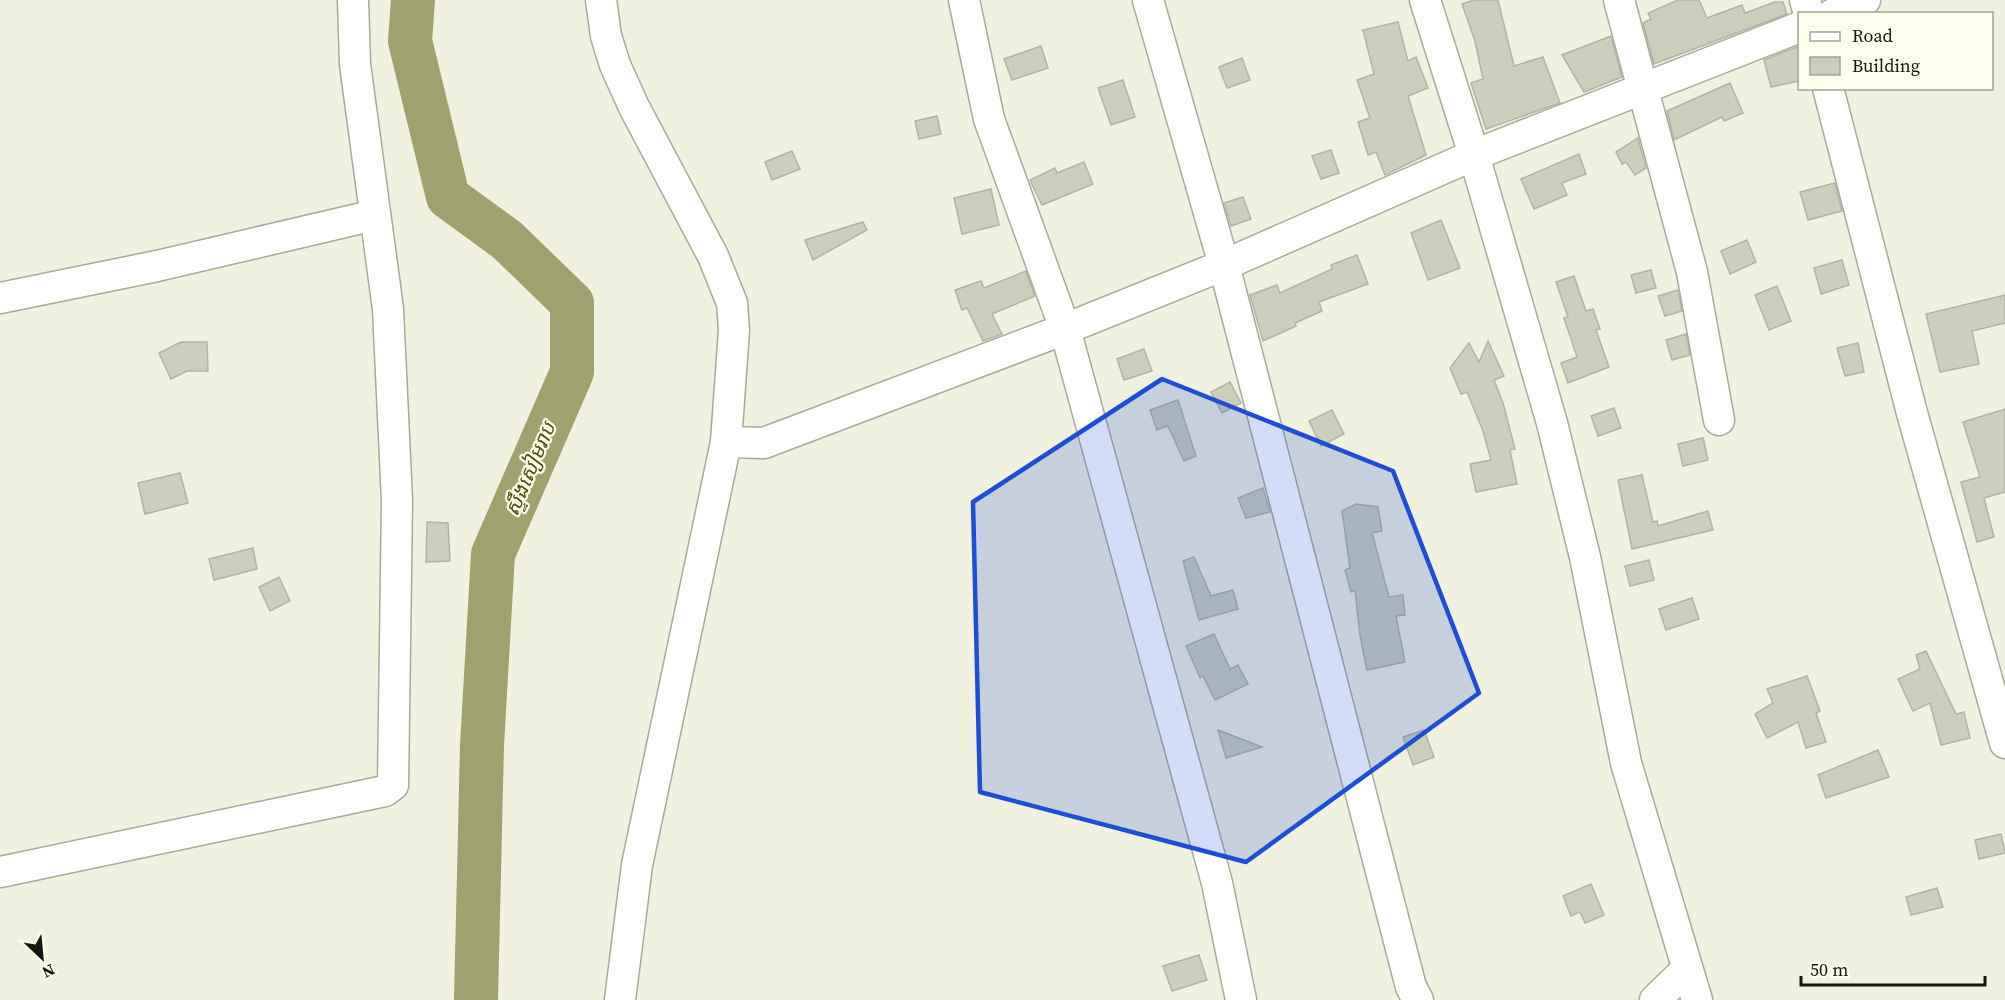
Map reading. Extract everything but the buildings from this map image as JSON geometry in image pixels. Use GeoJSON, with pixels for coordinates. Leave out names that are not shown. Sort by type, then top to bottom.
{"type":"FeatureCollection","features":[{"type":"Feature","properties":{"kind":"street"},"geometry":{"type":"LineString","coordinates":[[0,872],[384,791],[393,784],[398,501],[388,309],[355,64],[353,0]]}},
{"type":"Feature","properties":{"kind":"street"},"geometry":{"type":"LineString","coordinates":[[602,0],[606,36],[615,65],[634,107],[713,256],[732,303],[734,359],[726,442],[637,866],[620,1000]]}},
{"type":"Feature","properties":{"kind":"street"},"geometry":{"type":"LineString","coordinates":[[964,0],[989,119],[1065,329],[1217,883],[1241,1000]]}},
{"type":"Feature","properties":{"kind":"street"},"geometry":{"type":"LineString","coordinates":[[1148,0],[1224,265],[1411,987],[1418,1000]]}},
{"type":"Feature","properties":{"kind":"street"},"geometry":{"type":"LineString","coordinates":[[1425,0],[1474,154],[1552,423],[1585,557],[1626,764],[1657,860],[1697,1000]]}},
{"type":"Feature","properties":{"kind":"street"},"geometry":{"type":"LineString","coordinates":[[1619,0],[1692,272],[1719,420]]}},
{"type":"Feature","properties":{"kind":"street"},"geometry":{"type":"LineString","coordinates":[[1838,12],[1865,0]]}},
{"type":"Feature","properties":{"kind":"street"},"geometry":{"type":"LineString","coordinates":[[726,442],[764,443],[1065,329],[1224,265],[1474,154],[1798,28]]}},
{"type":"Feature","properties":{"kind":"street"},"geometry":{"type":"LineString","coordinates":[[1829,90],[1912,413],[2005,743]]}},
{"type":"Feature","properties":{"kind":"street"},"geometry":{"type":"LineString","coordinates":[[0,298],[156,266],[375,215]]}},
{"type":"Feature","properties":{"kind":"street"},"geometry":{"type":"LineString","coordinates":[[1655,1000],[1687,969]]}},
{"type":"Feature","properties":{"kind":"highlighted area"},"geometry":{"type":"Polygon","coordinates":[[[1162,379],[1393,471],[1479,693],[1246,862],[980,792],[973,502],[1162,379]]]}},
{"type":"Feature","properties":{"kind":"waterway","name":"ស្ទឹងសៀមរាប"},"geometry":{"type":"LineString","coordinates":[[413,0],[410,41],[448,197],[507,240],[572,303],[572,372],[493,554],[482,745],[476,1000]]}}]}
